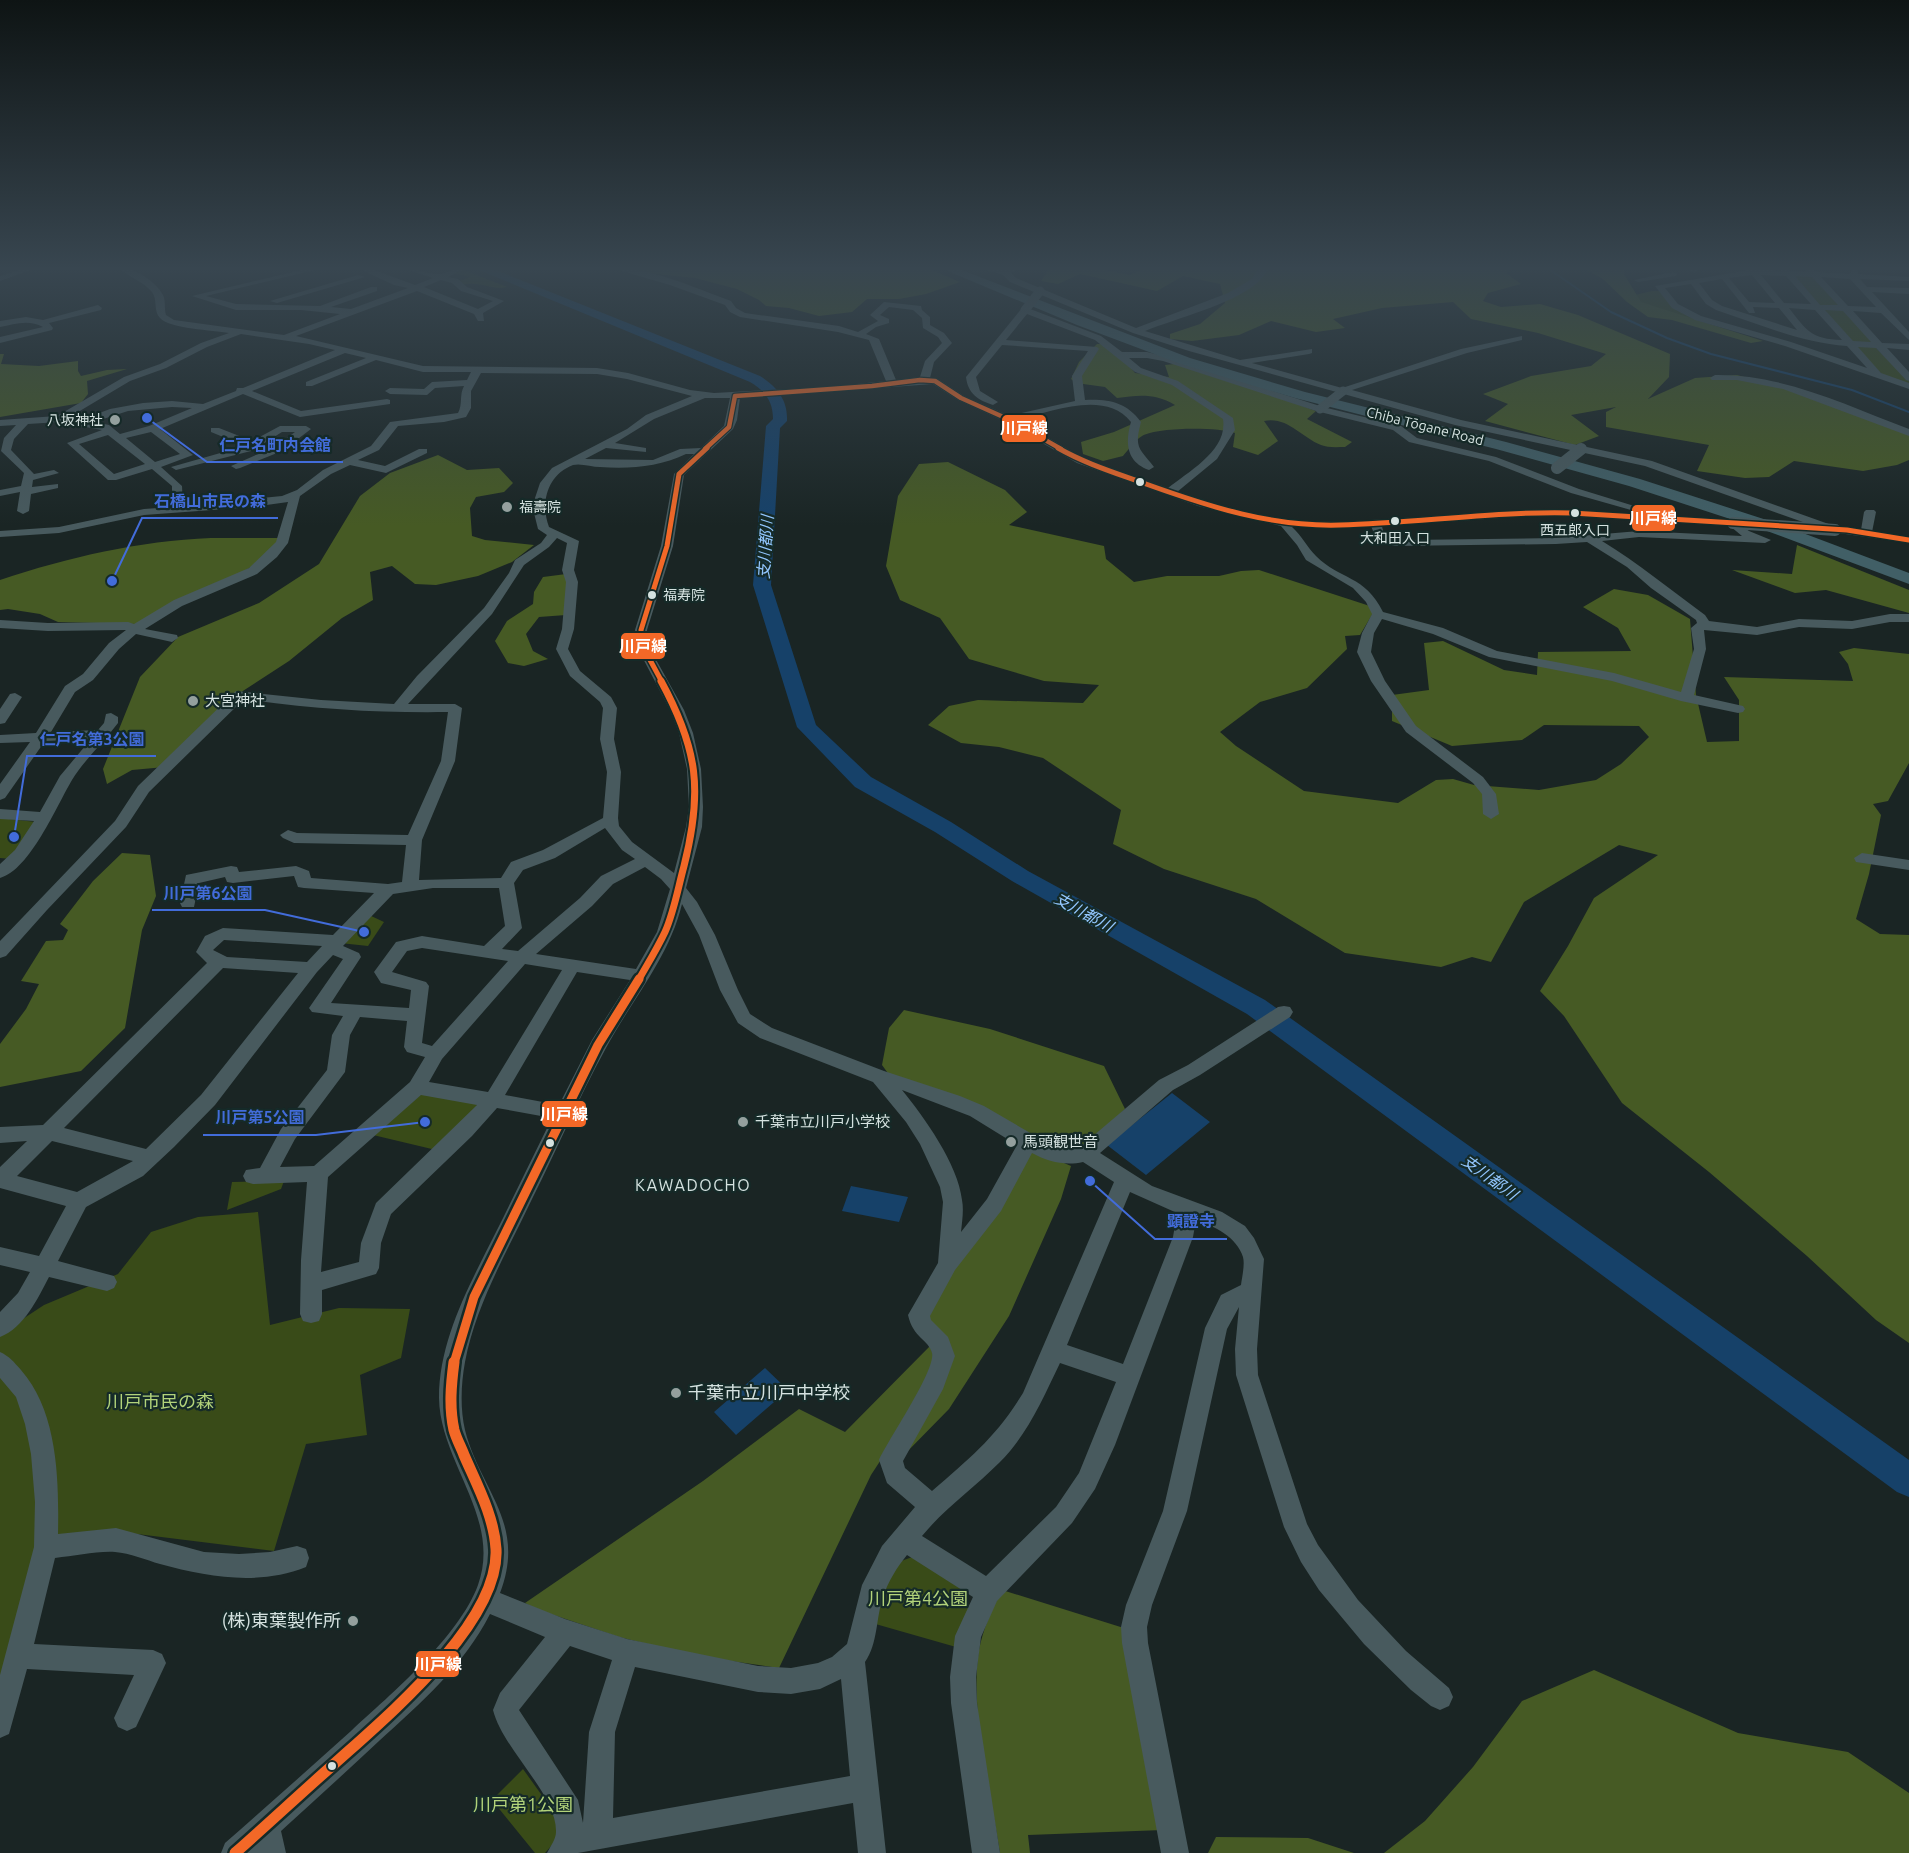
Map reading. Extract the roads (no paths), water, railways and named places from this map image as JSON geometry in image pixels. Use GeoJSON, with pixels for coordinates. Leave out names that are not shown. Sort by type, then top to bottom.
{"type":"FeatureCollection","features":[{"type":"Feature","properties":{"kind":"highway","name":"Chiba Tōgane Road"},"geometry":{"type":"LineString","coordinates":[[1167,353],[1286,391],[1543,456],[1657,489],[1788,532],[1909,579]]}},
{"type":"Feature","properties":{"kind":"highway","name":"Chiba Tōgane Road"},"geometry":{"type":"LineString","coordinates":[[1185,353],[1319,393],[1575,459],[1813,532],[1909,569]]}},
{"type":"Feature","properties":{"kind":"street"},"geometry":{"type":"LineString","coordinates":[[59,419],[86,401],[127,379],[163,366],[187,353]]}},
{"type":"Feature","properties":{"kind":"street"},"geometry":{"type":"LineString","coordinates":[[237,466],[278,449],[306,429],[280,429],[255,446],[112,478],[72,443],[153,428],[240,390],[334,353]]}},
{"type":"Feature","properties":{"kind":"street"},"geometry":{"type":"LineString","coordinates":[[356,353],[433,370],[597,371],[704,395],[753,395],[925,380],[939,382],[961,398],[1013,418],[1081,461],[1202,504],[1287,524],[1376,523],[1546,512],[1866,532],[1909,540]]}},
{"type":"Feature","properties":{"kind":"street"},"geometry":{"type":"LineString","coordinates":[[880,353],[892,383]]}},
{"type":"Feature","properties":{"kind":"street"},"geometry":{"type":"LineString","coordinates":[[925,380],[931,357],[935,353]]}},
{"type":"Feature","properties":{"kind":"street"},"geometry":{"type":"LineString","coordinates":[[990,353],[971,377],[972,389],[979,396],[1012,410],[1013,418]]}},
{"type":"Feature","properties":{"kind":"street"},"geometry":{"type":"LineString","coordinates":[[1080,404],[1077,376],[1091,353]]}},
{"type":"Feature","properties":{"kind":"street"},"geometry":{"type":"LineString","coordinates":[[1209,353],[1459,423],[1648,463],[1835,530]]}},
{"type":"Feature","properties":{"kind":"street"},"geometry":{"type":"LineString","coordinates":[[1237,362],[1293,353]]}},
{"type":"Feature","properties":{"kind":"street"},"geometry":{"type":"LineString","coordinates":[[1320,409],[1343,391],[1457,353]]}},
{"type":"Feature","properties":{"kind":"street"},"geometry":{"type":"LineString","coordinates":[[1814,353],[1909,386]]}},
{"type":"Feature","properties":{"kind":"street"},"geometry":{"type":"LineString","coordinates":[[1857,353],[1872,371],[1891,380]]}},
{"type":"Feature","properties":{"kind":"street"},"geometry":{"type":"LineString","coordinates":[[1887,353],[1909,378]]}},
{"type":"Feature","properties":{"kind":"street"},"geometry":{"type":"LineString","coordinates":[[1121,355],[1147,355],[1165,359],[1320,409],[1397,428],[1413,440],[1491,459],[1575,491],[1656,513],[1668,519]]}},
{"type":"Feature","properties":{"kind":"street"},"geometry":{"type":"LineString","coordinates":[[1121,355],[1138,370],[1175,383],[1224,414],[1230,422],[1230,430],[1219,450],[1170,492]]}},
{"type":"Feature","properties":{"kind":"street"},"geometry":{"type":"LineString","coordinates":[[309,384],[373,358]]}},
{"type":"Feature","properties":{"kind":"street"},"geometry":{"type":"LineString","coordinates":[[398,422],[391,414],[387,402],[392,384],[414,367]]}},
{"type":"Feature","properties":{"kind":"street"},"geometry":{"type":"LineString","coordinates":[[0,534],[59,530],[144,512],[253,504],[295,496],[327,472],[378,445],[392,425],[398,422],[444,419],[462,415],[466,408],[464,399],[469,383],[477,371]]}},
{"type":"Feature","properties":{"kind":"street"},"geometry":{"type":"LineString","coordinates":[[1715,378],[1744,378],[1776,385],[1909,433]]}},
{"type":"Feature","properties":{"kind":"street"},"geometry":{"type":"LineString","coordinates":[[392,384],[427,392],[432,385],[469,383]]}},
{"type":"Feature","properties":{"kind":"street"},"geometry":{"type":"LineString","coordinates":[[240,390],[300,414],[387,402]]}},
{"type":"Feature","properties":{"kind":"street"},"geometry":{"type":"LineString","coordinates":[[704,395],[650,417],[605,445],[551,474],[539,498],[538,511],[544,528],[573,541],[568,570],[572,582],[568,629],[562,649],[563,655],[575,673],[606,700],[610,708],[607,739],[614,772],[610,818],[612,827],[627,846],[667,875],[688,902],[707,935],[729,990],[744,1018],[753,1026],[772,1036],[977,1111],[1028,1143],[1068,1158],[1086,1154],[1166,1085],[1194,1070],[1284,1012]]}},
{"type":"Feature","properties":{"kind":"street"},"geometry":{"type":"LineString","coordinates":[[235,1853],[269,1840],[452,1649],[492,1583],[496,1563],[494,1532],[454,1431],[450,1415],[452,1369],[463,1325],[474,1297],[598,1045],[665,932],[693,827],[696,807],[692,760],[677,710],[644,647],[641,630],[667,546],[677,480],[682,469],[729,427],[735,396]]}},
{"type":"Feature","properties":{"kind":"street"},"geometry":{"type":"LineString","coordinates":[[85,422],[114,410],[140,406],[174,402],[203,407]]}},
{"type":"Feature","properties":{"kind":"street"},"geometry":{"type":"LineString","coordinates":[[1013,418],[1080,404],[1102,402],[1123,408],[1136,422],[1132,437],[1133,451],[1150,465],[1143,482]]}},
{"type":"Feature","properties":{"kind":"street"},"geometry":{"type":"LineString","coordinates":[[0,423],[59,419],[85,422],[115,434],[177,486],[177,508]]}},
{"type":"Feature","properties":{"kind":"street"},"geometry":{"type":"LineString","coordinates":[[23,511],[28,472],[6,451],[9,438],[24,421]]}},
{"type":"Feature","properties":{"kind":"street"},"geometry":{"type":"LineString","coordinates":[[153,428],[188,455],[157,469]]}},
{"type":"Feature","properties":{"kind":"street"},"geometry":{"type":"LineString","coordinates":[[215,430],[255,446]]}},
{"type":"Feature","properties":{"kind":"street"},"geometry":{"type":"LineString","coordinates":[[605,445],[642,450]]}},
{"type":"Feature","properties":{"kind":"street"},"geometry":{"type":"LineString","coordinates":[[1547,479],[1581,449]]}},
{"type":"Feature","properties":{"kind":"street"},"geometry":{"type":"LineString","coordinates":[[575,460],[601,464],[653,463],[684,451],[703,451]]}},
{"type":"Feature","properties":{"kind":"street"},"geometry":{"type":"LineString","coordinates":[[347,461],[386,470],[423,452]]}},
{"type":"Feature","properties":{"kind":"street"},"geometry":{"type":"LineString","coordinates":[[0,493],[27,486],[54,473]]}},
{"type":"Feature","properties":{"kind":"street"},"geometry":{"type":"LineString","coordinates":[[27,486],[54,486]]}},
{"type":"Feature","properties":{"kind":"street"},"geometry":{"type":"LineString","coordinates":[[0,795],[41,737],[70,689],[88,677],[114,646],[134,630],[178,603],[253,571],[273,554],[282,543],[295,496]]}},
{"type":"Feature","properties":{"kind":"street"},"geometry":{"type":"LineString","coordinates":[[1866,532],[1870,512]]}},
{"type":"Feature","properties":{"kind":"street"},"geometry":{"type":"LineString","coordinates":[[1376,523],[1376,533],[1379,538],[1393,542],[1462,544],[1591,539],[1639,534],[1764,540],[1745,533],[1733,523]]}},
{"type":"Feature","properties":{"kind":"street"},"geometry":{"type":"LineString","coordinates":[[1287,524],[1286,528],[1303,544],[1309,556],[1332,573],[1351,580],[1360,587],[1373,602],[1378,614]]}},
{"type":"Feature","properties":{"kind":"street"},"geometry":{"type":"LineString","coordinates":[[397,709],[422,679],[488,611],[515,573],[519,563],[545,545],[554,534]]}},
{"type":"Feature","properties":{"kind":"street"},"geometry":{"type":"LineString","coordinates":[[1591,539],[1631,564],[1655,585],[1698,615],[1704,624]]}},
{"type":"Feature","properties":{"kind":"street"},"geometry":{"type":"LineString","coordinates":[[1378,614],[1438,631],[1494,654],[1614,677],[1738,710]]}},
{"type":"Feature","properties":{"kind":"street"},"geometry":{"type":"LineString","coordinates":[[1378,614],[1368,633],[1364,652],[1378,681],[1411,729],[1478,780],[1489,794],[1491,814]]}},
{"type":"Feature","properties":{"kind":"street"},"geometry":{"type":"LineString","coordinates":[[1686,698],[1700,649],[1697,628],[1704,624],[1756,631],[1799,623],[1852,625],[1890,618],[1909,618]]}},
{"type":"Feature","properties":{"kind":"street"},"geometry":{"type":"LineString","coordinates":[[0,624],[48,627],[128,626],[134,630],[172,638]]}},
{"type":"Feature","properties":{"kind":"street"},"geometry":{"type":"LineString","coordinates":[[0,951],[121,824],[143,789],[241,694],[297,703],[397,709],[454,708],[448,760],[430,805],[419,823],[414,840],[410,887]]}},
{"type":"Feature","properties":{"kind":"street"},"geometry":{"type":"LineString","coordinates":[[0,701],[15,698],[0,720]]}},
{"type":"Feature","properties":{"kind":"street"},"geometry":{"type":"LineString","coordinates":[[0,873],[21,854],[45,817],[65,778],[103,734],[111,723],[111,717]]}},
{"type":"Feature","properties":{"kind":"street"},"geometry":{"type":"LineString","coordinates":[[0,739],[103,734]]}},
{"type":"Feature","properties":{"kind":"street"},"geometry":{"type":"LineString","coordinates":[[0,814],[45,817]]}},
{"type":"Feature","properties":{"kind":"street"},"geometry":{"type":"LineString","coordinates":[[490,950],[514,928],[506,883],[516,866],[549,854],[602,823]]}},
{"type":"Feature","properties":{"kind":"street"},"geometry":{"type":"LineString","coordinates":[[288,835],[294,838],[414,840]]}},
{"type":"Feature","properties":{"kind":"street"},"geometry":{"type":"LineString","coordinates":[[1862,858],[1909,864]]}},
{"type":"Feature","properties":{"kind":"street"},"geometry":{"type":"LineString","coordinates":[[355,1010],[340,1035],[336,1072],[259,1176],[318,1174],[417,1087],[436,1054],[522,957],[586,902],[607,880],[645,860]]}},
{"type":"Feature","properties":{"kind":"street"},"geometry":{"type":"LineString","coordinates":[[188,903],[192,879],[231,872],[233,878],[296,871],[303,875],[304,883],[388,889],[432,883],[506,883]]}},
{"type":"Feature","properties":{"kind":"street"},"geometry":{"type":"LineString","coordinates":[[0,1327],[26,1300],[79,1201],[136,1170],[208,1100],[311,968],[388,889]]}},
{"type":"Feature","properties":{"kind":"street"},"geometry":{"type":"LineString","coordinates":[[311,968],[219,962],[204,952],[207,943],[216,935],[223,934],[333,944],[353,957],[318,1008],[418,1015]]}},
{"type":"Feature","properties":{"kind":"street"},"geometry":{"type":"LineString","coordinates":[[436,1054],[413,1047],[420,986],[387,979],[383,972],[402,946],[422,942],[490,950],[640,976]]}},
{"type":"Feature","properties":{"kind":"street"},"geometry":{"type":"LineString","coordinates":[[0,1179],[219,962]]}},
{"type":"Feature","properties":{"kind":"street"},"geometry":{"type":"LineString","coordinates":[[311,1284],[369,1268],[370,1243],[383,1209],[465,1131],[492,1101],[573,965]]}},
{"type":"Feature","properties":{"kind":"street"},"geometry":{"type":"LineString","coordinates":[[880,1077],[913,1117],[928,1140],[950,1187],[953,1202],[948,1264]]}},
{"type":"Feature","properties":{"kind":"street"},"geometry":{"type":"LineString","coordinates":[[417,1087],[564,1113]]}},
{"type":"Feature","properties":{"kind":"street"},"geometry":{"type":"LineString","coordinates":[[0,1135],[48,1132],[150,1158]]}},
{"type":"Feature","properties":{"kind":"street"},"geometry":{"type":"LineString","coordinates":[[932,1506],[895,1475],[891,1460],[935,1382],[944,1356],[940,1344],[918,1321],[948,1264],[994,1205],[1028,1143]]}},
{"type":"Feature","properties":{"kind":"street"},"geometry":{"type":"LineString","coordinates":[[1086,1154],[1145,1192],[1215,1218],[1238,1232],[1247,1244],[1254,1259],[1246,1349],[1247,1375],[1290,1503],[1291,1518],[1309,1556],[1329,1584],[1418,1681],[1440,1697]]}},
{"type":"Feature","properties":{"kind":"street"},"geometry":{"type":"LineString","coordinates":[[311,1314],[311,1260],[318,1174]]}},
{"type":"Feature","properties":{"kind":"street"},"geometry":{"type":"LineString","coordinates":[[0,1179],[79,1201]]}},
{"type":"Feature","properties":{"kind":"street"},"geometry":{"type":"LineString","coordinates":[[484,1599],[564,1632],[627,1652],[758,1678],[791,1681],[820,1676],[840,1666],[852,1658],[861,1643],[866,1610],[880,1574],[904,1539],[932,1506],[992,1454],[1014,1428],[1031,1400],[1054,1351],[1125,1180]]}},
{"type":"Feature","properties":{"kind":"street"},"geometry":{"type":"LineString","coordinates":[[986,1853],[964,1703],[963,1677],[968,1636],[988,1592],[1064,1515],[1087,1481],[1104,1445],[1183,1237],[1188,1209]]}},
{"type":"Feature","properties":{"kind":"street"},"geometry":{"type":"LineString","coordinates":[[0,1256],[107,1282]]}},
{"type":"Feature","properties":{"kind":"street"},"geometry":{"type":"LineString","coordinates":[[1175,1853],[1134,1643],[1134,1627],[1139,1605],[1175,1510],[1216,1328],[1229,1302],[1250,1292]]}},
{"type":"Feature","properties":{"kind":"street"},"geometry":{"type":"LineString","coordinates":[[1054,1351],[1129,1377]]}},
{"type":"Feature","properties":{"kind":"street"},"geometry":{"type":"LineString","coordinates":[[0,1362],[25,1390],[43,1454],[47,1502],[46,1547],[20,1656],[0,1725]]}},
{"type":"Feature","properties":{"kind":"street"},"geometry":{"type":"LineString","coordinates":[[904,1539],[988,1592]]}},
{"type":"Feature","properties":{"kind":"street"},"geometry":{"type":"LineString","coordinates":[[46,1547],[116,1540],[204,1564],[260,1564],[297,1558]]}},
{"type":"Feature","properties":{"kind":"street"},"geometry":{"type":"LineString","coordinates":[[564,1632],[509,1702],[506,1710],[508,1718],[568,1810],[577,1842]]}},
{"type":"Feature","properties":{"kind":"street"},"geometry":{"type":"LineString","coordinates":[[577,1842],[602,1732],[627,1652]]}},
{"type":"Feature","properties":{"kind":"street"},"geometry":{"type":"LineString","coordinates":[[20,1656],[153,1663],[127,1718]]}},
{"type":"Feature","properties":{"kind":"street"},"geometry":{"type":"LineString","coordinates":[[852,1658],[872,1853]]}},
{"type":"Feature","properties":{"kind":"street"},"geometry":{"type":"LineString","coordinates":[[577,1842],[866,1787]]}},
{"type":"Feature","properties":{"kind":"water"},"geometry":{"type":"Polygon","coordinates":[[[1172,1093],[1210,1122],[1146,1175],[1107,1145],[1172,1093]]]}},
{"type":"Feature","properties":{"kind":"water"},"geometry":{"type":"Polygon","coordinates":[[[851,1186],[908,1197],[899,1222],[842,1211],[851,1186]]]}},
{"type":"Feature","properties":{"kind":"water"},"geometry":{"type":"Polygon","coordinates":[[[765,1368],[788,1390],[736,1435],[714,1412],[765,1368]]]}},
{"type":"Feature","properties":{"kind":"waterway","name":"支川都川"},"geometry":{"type":"LineString","coordinates":[[692,353],[755,379],[766,387],[777,401],[780,421],[773,426],[762,585],[807,727],[863,782],[943,827],[1020,876],[1256,1007],[1909,1480]]}},
{"type":"Feature","properties":{"kind":"waterway"},"geometry":{"type":"LineString","coordinates":[[1710,353],[1852,390],[1909,412]]}},
{"type":"Feature","properties":{"kind":"place","name":"仁戸名町内会館"},"geometry":{"type":"Point","coordinates":[147,418]}},
{"type":"Feature","properties":{"kind":"place","name":"八坂神社"},"geometry":{"type":"Point","coordinates":[115,420]}},
{"type":"Feature","properties":{"kind":"place","name":"福壽院"},"geometry":{"type":"Point","coordinates":[507,507]}},
{"type":"Feature","properties":{"kind":"place","name":"西五郎入口"},"geometry":{"type":"Point","coordinates":[1575,513]}},
{"type":"Feature","properties":{"kind":"place","name":"大和田入口"},"geometry":{"type":"Point","coordinates":[1395,521]}},
{"type":"Feature","properties":{"kind":"place","name":"石橋山市民の森"},"geometry":{"type":"Point","coordinates":[112,581]}},
{"type":"Feature","properties":{"kind":"place","name":"福寿院"},"geometry":{"type":"Point","coordinates":[652,595]}},
{"type":"Feature","properties":{"kind":"place","name":"大宮神社"},"geometry":{"type":"Point","coordinates":[193,701]}},
{"type":"Feature","properties":{"kind":"place","name":"仁戸名第3公園"},"geometry":{"type":"Point","coordinates":[14,837]}},
{"type":"Feature","properties":{"kind":"place","name":"川戸第6公園"},"geometry":{"type":"Point","coordinates":[364,932]}},
{"type":"Feature","properties":{"kind":"place","name":"川戸第5公園"},"geometry":{"type":"Point","coordinates":[425,1122]}},
{"type":"Feature","properties":{"kind":"place","name":"千葉市立川戸小学校"},"geometry":{"type":"Point","coordinates":[743,1122]}},
{"type":"Feature","properties":{"kind":"place","name":"馬頭観世音"},"geometry":{"type":"Point","coordinates":[1011,1142]}},
{"type":"Feature","properties":{"kind":"place","name":"顕證寺"},"geometry":{"type":"Point","coordinates":[1090,1181]}},
{"type":"Feature","properties":{"kind":"place","name":"千葉市立川戸中学校"},"geometry":{"type":"Point","coordinates":[676,1393]}},
{"type":"Feature","properties":{"kind":"place","name":"(株)東葉製作所"},"geometry":{"type":"Point","coordinates":[353,1621]}},
{"type":"Feature","properties":{"kind":"district","name":"KAWADOCHO"},"geometry":{"type":"Point","coordinates":[693,1185]}},
{"type":"Feature","properties":{"kind":"park label","name":"川戸市民の森"},"geometry":{"type":"Point","coordinates":[160,1402]}},
{"type":"Feature","properties":{"kind":"park label","name":"川戸第4公園"},"geometry":{"type":"Point","coordinates":[918,1599]}},
{"type":"Feature","properties":{"kind":"park label","name":"川戸第1公園"},"geometry":{"type":"Point","coordinates":[523,1805]}}]}
